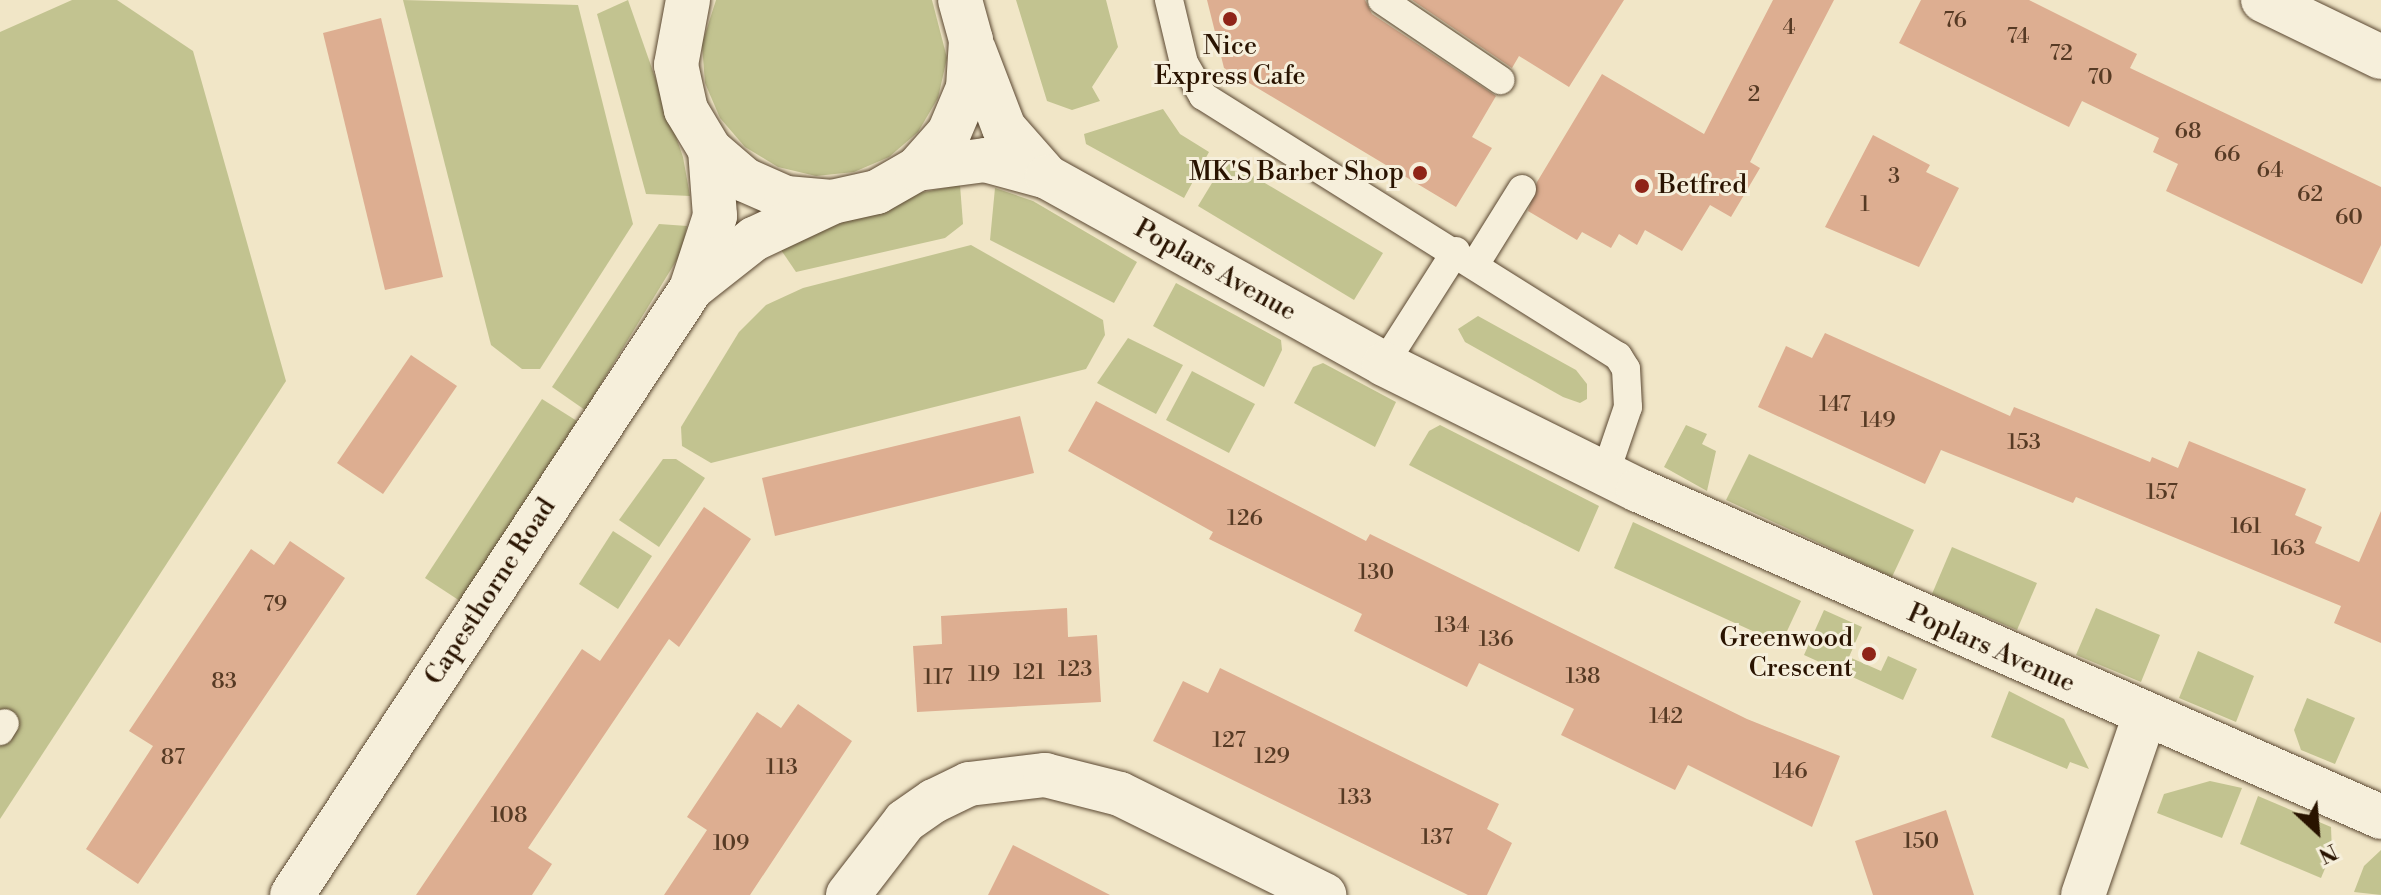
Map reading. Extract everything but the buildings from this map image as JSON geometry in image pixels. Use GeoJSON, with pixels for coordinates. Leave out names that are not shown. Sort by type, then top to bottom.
{"type":"FeatureCollection","features":[{"type":"Feature","properties":{"kind":"street"},"geometry":{"type":"LineString","coordinates":[[655,0],[676,65],[686,110],[710,150],[745,180],[786,198],[832,202],[877,192],[917,169],[949,133],[968,88],[966,20]]}},
{"type":"Feature","properties":{"kind":"street"},"geometry":{"type":"LineString","coordinates":[[676,65],[688,0]]}},
{"type":"Feature","properties":{"kind":"street"},"geometry":{"type":"LineString","coordinates":[[2263,0],[2381,57]]}},
{"type":"Feature","properties":{"kind":"street","name":"Poplars Avenue"},"geometry":{"type":"LineString","coordinates":[[966,20],[1004,128],[1047,177]]}},
{"type":"Feature","properties":{"kind":"street","name":"Capesthorne Road"},"geometry":{"type":"LineString","coordinates":[[292,895],[691,289],[715,216],[710,150]]}},
{"type":"Feature","properties":{"kind":"street","name":"Poplars Avenue"},"geometry":{"type":"LineString","coordinates":[[917,169],[985,160],[1047,177],[1384,364],[1605,474],[2144,718],[2381,817]]}},
{"type":"Feature","properties":{"kind":"street","name":"Capesthorne Road"},"geometry":{"type":"LineString","coordinates":[[691,289],[754,239],[832,202]]}},
{"type":"Feature","properties":{"kind":"street"},"geometry":{"type":"LineString","coordinates":[[2083,895],[2144,718]]}},
{"type":"Feature","properties":{"kind":"street"},"geometry":{"type":"LineString","coordinates":[[848,895],[905,821],[934,801],[969,784],[1045,775],[1120,794],[1324,895]]}},
{"type":"Feature","properties":{"kind":"lane"},"geometry":{"type":"LineString","coordinates":[[1169,0],[1184,63],[1203,96],[1466,257],[1618,356],[1628,378],[1628,407],[1605,474]]}},
{"type":"Feature","properties":{"kind":"lane"},"geometry":{"type":"LineString","coordinates":[[1382,0],[1500,80]]}},
{"type":"Feature","properties":{"kind":"lane"},"geometry":{"type":"LineString","coordinates":[[1384,364],[1522,189]]}},
{"type":"Feature","properties":{"kind":"green space"},"geometry":{"type":"Polygon","coordinates":[[[72,0],[117,0],[193,51],[286,381],[0,819],[0,32],[72,0]]]}},
{"type":"Feature","properties":{"kind":"green space"},"geometry":{"type":"Polygon","coordinates":[[[403,0],[578,5],[633,224],[540,369],[522,369],[491,345],[403,0]]]}},
{"type":"Feature","properties":{"kind":"green space"},"geometry":{"type":"Polygon","coordinates":[[[628,0],[683,157],[690,196],[646,194],[597,14],[628,0]]]}},
{"type":"Feature","properties":{"kind":"green space"},"geometry":{"type":"Polygon","coordinates":[[[716,0],[932,0],[947,58],[938,98],[918,132],[889,157],[854,172],[816,176],[778,167],[745,147],[720,118],[705,83],[702,44],[716,0]]]}},
{"type":"Feature","properties":{"kind":"green space"},"geometry":{"type":"Polygon","coordinates":[[[1016,0],[1106,0],[1118,47],[1092,87],[1100,101],[1072,110],[1047,101],[1016,0]]]}},
{"type":"Feature","properties":{"kind":"green space"},"geometry":{"type":"Polygon","coordinates":[[[1163,109],[1180,134],[1209,152],[1184,198],[1086,144],[1084,134],[1163,109]]]}},
{"type":"Feature","properties":{"kind":"green space"},"geometry":{"type":"Polygon","coordinates":[[[1226,160],[1383,253],[1354,300],[1198,206],[1226,160]]]}},
{"type":"Feature","properties":{"kind":"green space"},"geometry":{"type":"Polygon","coordinates":[[[960,185],[963,224],[945,238],[796,272],[779,247],[919,193],[960,185]]]}},
{"type":"Feature","properties":{"kind":"green space"},"geometry":{"type":"Polygon","coordinates":[[[995,188],[1033,201],[1137,262],[1114,303],[990,240],[995,188]]]}},
{"type":"Feature","properties":{"kind":"green space"},"geometry":{"type":"Polygon","coordinates":[[[659,224],[687,226],[681,253],[585,410],[552,387],[659,224]]]}},
{"type":"Feature","properties":{"kind":"green space"},"geometry":{"type":"Polygon","coordinates":[[[971,245],[1103,320],[1105,335],[1086,369],[711,463],[682,446],[681,427],[739,332],[766,305],[803,288],[971,245]]]}},
{"type":"Feature","properties":{"kind":"green space"},"geometry":{"type":"Polygon","coordinates":[[[1176,283],[1281,340],[1282,350],[1264,387],[1153,326],[1176,283]]]}},
{"type":"Feature","properties":{"kind":"green space"},"geometry":{"type":"Polygon","coordinates":[[[1478,316],[1576,370],[1587,384],[1587,399],[1580,403],[1563,397],[1465,342],[1458,329],[1478,316]]]}},
{"type":"Feature","properties":{"kind":"green space"},"geometry":{"type":"Polygon","coordinates":[[[1128,338],[1183,365],[1156,414],[1097,383],[1128,338]]]}},
{"type":"Feature","properties":{"kind":"green space"},"geometry":{"type":"Polygon","coordinates":[[[1323,363],[1396,402],[1375,447],[1294,403],[1313,367],[1323,363]]]}},
{"type":"Feature","properties":{"kind":"green space"},"geometry":{"type":"Polygon","coordinates":[[[1192,371],[1255,404],[1229,453],[1166,420],[1192,371]]]}},
{"type":"Feature","properties":{"kind":"green space"},"geometry":{"type":"Polygon","coordinates":[[[542,399],[577,421],[460,601],[425,578],[542,399]]]}},
{"type":"Feature","properties":{"kind":"green space"},"geometry":{"type":"Polygon","coordinates":[[[1440,425],[1599,506],[1579,552],[1409,465],[1429,431],[1440,425]]]}},
{"type":"Feature","properties":{"kind":"green space"},"geometry":{"type":"Polygon","coordinates":[[[1686,425],[1707,434],[1702,444],[1716,451],[1707,491],[1664,467],[1686,425]]]}},
{"type":"Feature","properties":{"kind":"green space"},"geometry":{"type":"Polygon","coordinates":[[[1749,454],[1914,530],[1892,577],[1726,500],[1749,454]]]}},
{"type":"Feature","properties":{"kind":"green space"},"geometry":{"type":"Polygon","coordinates":[[[663,459],[676,459],[705,478],[659,547],[619,520],[663,459]]]}},
{"type":"Feature","properties":{"kind":"green space"},"geometry":{"type":"Polygon","coordinates":[[[1633,522],[1801,601],[1781,644],[1614,568],[1633,522]]]}},
{"type":"Feature","properties":{"kind":"green space"},"geometry":{"type":"Polygon","coordinates":[[[613,531],[652,556],[618,609],[579,584],[613,531]]]}},
{"type":"Feature","properties":{"kind":"green space"},"geometry":{"type":"Polygon","coordinates":[[[1952,547],[2037,583],[2017,630],[1932,594],[1952,547]]]}},
{"type":"Feature","properties":{"kind":"green space"},"geometry":{"type":"Polygon","coordinates":[[[2096,608],[2160,635],[2141,682],[2076,655],[2096,608]]]}},
{"type":"Feature","properties":{"kind":"green space"},"geometry":{"type":"Polygon","coordinates":[[[1824,610],[1862,627],[1849,657],[1881,671],[1888,656],[1917,669],[1903,700],[1804,655],[1824,610]]]}},
{"type":"Feature","properties":{"kind":"green space"},"geometry":{"type":"Polygon","coordinates":[[[2198,651],[2254,676],[2236,722],[2179,698],[2198,651]]]}},
{"type":"Feature","properties":{"kind":"green space"},"geometry":{"type":"Polygon","coordinates":[[[2009,691],[2064,719],[2089,769],[2070,762],[2067,769],[1991,737],[2009,691]]]}},
{"type":"Feature","properties":{"kind":"green space"},"geometry":{"type":"Polygon","coordinates":[[[2307,698],[2355,718],[2335,764],[2301,750],[2294,730],[2307,698]]]}},
{"type":"Feature","properties":{"kind":"green space"},"geometry":{"type":"Polygon","coordinates":[[[2210,781],[2242,788],[2222,838],[2157,813],[2164,794],[2210,781]]]}},
{"type":"Feature","properties":{"kind":"green space"},"geometry":{"type":"Polygon","coordinates":[[[2258,796],[2331,827],[2332,852],[2321,878],[2240,844],[2258,796]]]}},
{"type":"Feature","properties":{"kind":"green space"},"geometry":{"type":"Polygon","coordinates":[[[2381,850],[2381,895],[2354,892],[2364,866],[2381,850]]]}},
{"type":"Feature","properties":{"kind":"place","name":"Nice Express Cafe"},"geometry":{"type":"Point","coordinates":[1230,19]}},
{"type":"Feature","properties":{"kind":"place","name":"MK'S Barber Shop"},"geometry":{"type":"Point","coordinates":[1420,173]}},
{"type":"Feature","properties":{"kind":"place","name":"Betfred"},"geometry":{"type":"Point","coordinates":[1642,186]}},
{"type":"Feature","properties":{"kind":"place","name":"Greenwood Crescent"},"geometry":{"type":"Point","coordinates":[1869,654]}}]}
